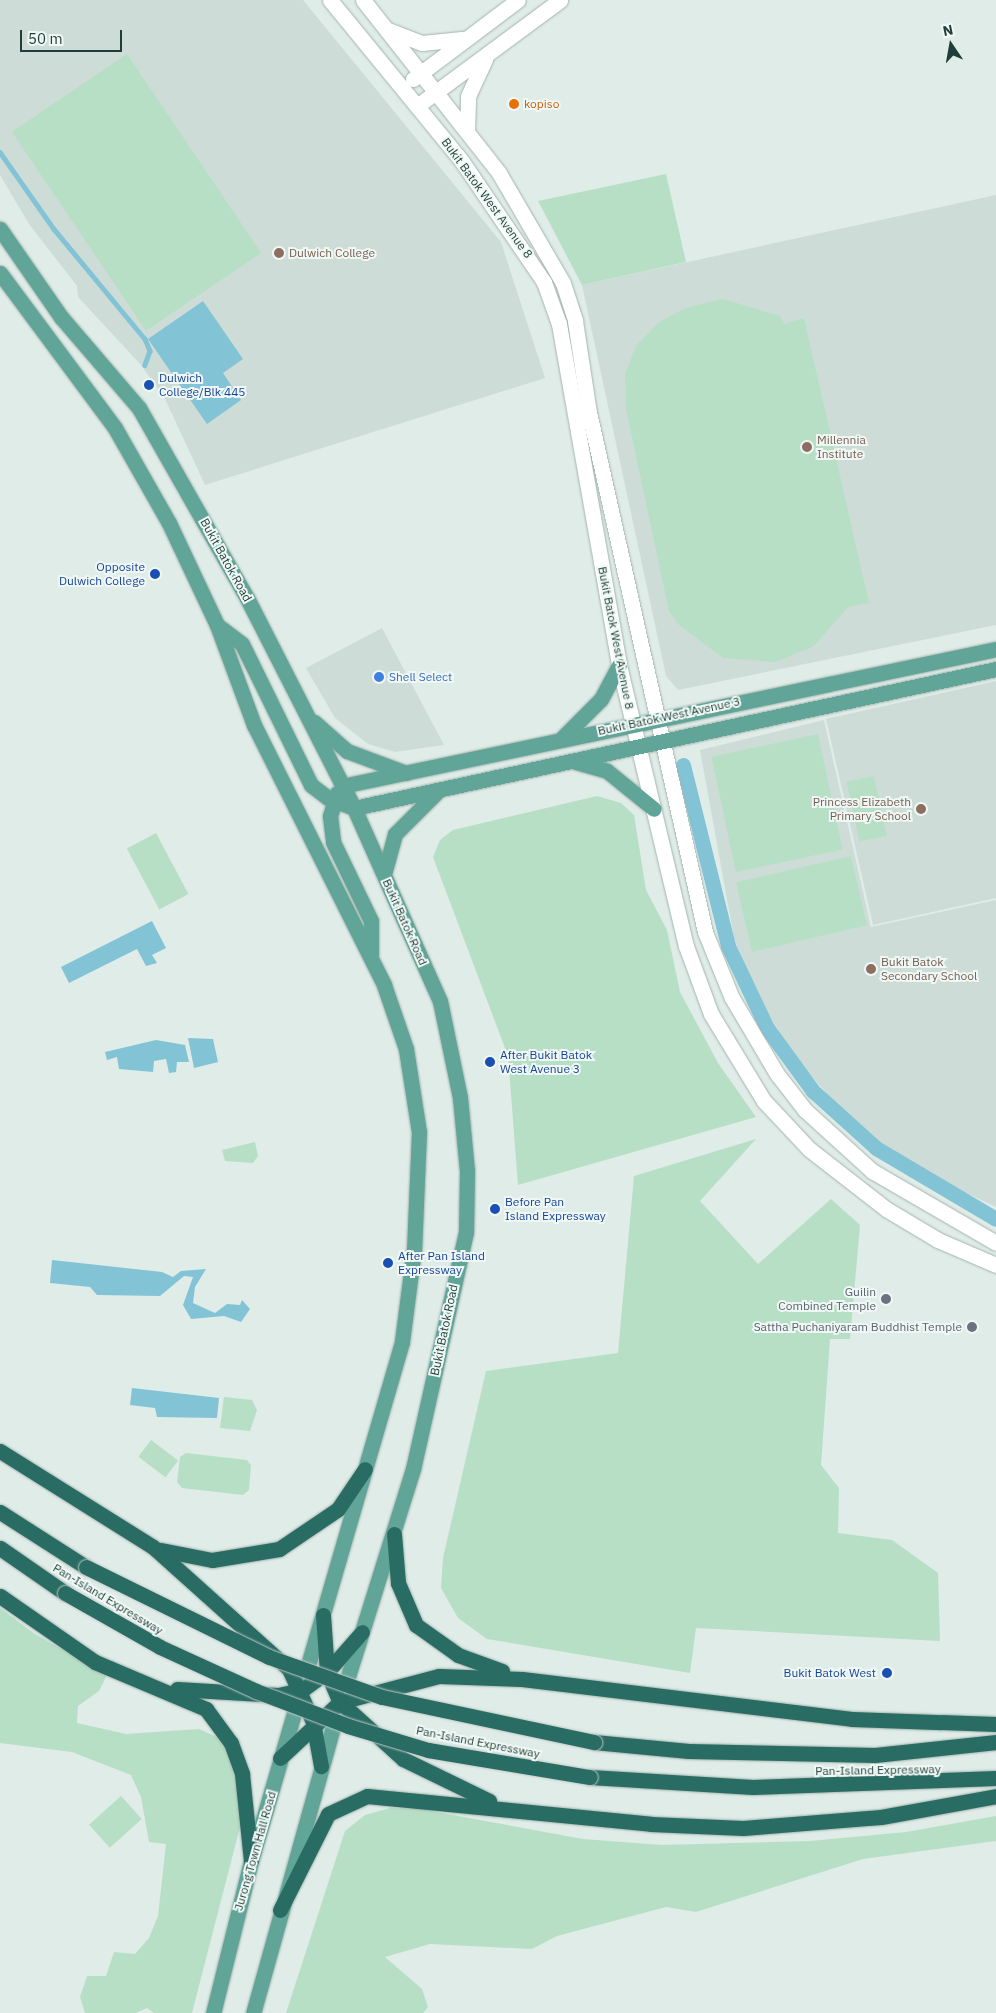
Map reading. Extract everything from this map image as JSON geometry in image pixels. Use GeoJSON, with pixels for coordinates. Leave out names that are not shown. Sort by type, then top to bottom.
{"type":"FeatureCollection","features":[{"type":"Feature","properties":{"kind":"highway"},"geometry":{"type":"LineString","coordinates":[[0,1451],[153,1547],[289,1669],[302,1690],[313,1722],[321,1766]]}},
{"type":"Feature","properties":{"kind":"highway"},"geometry":{"type":"LineString","coordinates":[[153,1547],[212,1560],[279,1550],[338,1509],[365,1469]]}},
{"type":"Feature","properties":{"kind":"highway","name":"Pan-Island Expressway"},"geometry":{"type":"LineString","coordinates":[[0,1512],[86,1567],[269,1657],[382,1697],[594,1742],[689,1751],[875,1755],[996,1742]]}},
{"type":"Feature","properties":{"kind":"highway"},"geometry":{"type":"LineString","coordinates":[[394,1534],[398,1583],[416,1625],[458,1655],[522,1678]]}},
{"type":"Feature","properties":{"kind":"highway","name":"Pan-Island Expressway"},"geometry":{"type":"LineString","coordinates":[[0,1548],[65,1593],[160,1647],[256,1692],[348,1726],[428,1750],[590,1777],[753,1787],[996,1778]]}},
{"type":"Feature","properties":{"kind":"highway"},"geometry":{"type":"LineString","coordinates":[[0,1596],[95,1662],[158,1687],[206,1709],[231,1743],[242,1774],[251,1861]]}},
{"type":"Feature","properties":{"kind":"highway"},"geometry":{"type":"LineString","coordinates":[[323,1615],[327,1672],[340,1702],[384,1745],[419,1770],[509,1809]]}},
{"type":"Feature","properties":{"kind":"highway"},"geometry":{"type":"LineString","coordinates":[[158,1687],[278,1695],[302,1690],[327,1672],[362,1632]]}},
{"type":"Feature","properties":{"kind":"highway"},"geometry":{"type":"LineString","coordinates":[[280,1758],[313,1722],[340,1702],[439,1676],[522,1678],[852,1720],[996,1724]]}},
{"type":"Feature","properties":{"kind":"highway"},"geometry":{"type":"LineString","coordinates":[[280,1910],[316,1831],[328,1814],[351,1800],[404,1796],[651,1824],[743,1828],[880,1817],[996,1796]]}},
{"type":"Feature","properties":{"kind":"main road","name":"Bukit Batok Road"},"geometry":{"type":"LineString","coordinates":[[0,229],[61,317],[139,408],[247,598],[354,808],[440,1001],[460,1098],[468,1171],[466,1232],[413,1469],[340,1702]]}},
{"type":"Feature","properties":{"kind":"main road"},"geometry":{"type":"LineString","coordinates":[[0,273],[115,428],[169,523],[217,624],[254,725],[371,954],[406,1049],[419,1132],[419,1181],[402,1342],[302,1690]]}},
{"type":"Feature","properties":{"kind":"main road"},"geometry":{"type":"LineString","coordinates":[[217,624],[242,644],[311,785],[333,801],[354,808]]}},
{"type":"Feature","properties":{"kind":"main road","name":"Bukit Batok West Avenue 3"},"geometry":{"type":"LineString","coordinates":[[342,786],[406,774],[656,718],[996,650]]}},
{"type":"Feature","properties":{"kind":"main road"},"geometry":{"type":"LineString","coordinates":[[562,738],[601,699],[619,665]]}},
{"type":"Feature","properties":{"kind":"main road","name":"Bukit Batok West Avenue 3"},"geometry":{"type":"LineString","coordinates":[[354,808],[996,669]]}},
{"type":"Feature","properties":{"kind":"main road"},"geometry":{"type":"LineString","coordinates":[[306,714],[348,751],[406,774]]}},
{"type":"Feature","properties":{"kind":"main road"},"geometry":{"type":"LineString","coordinates":[[575,761],[607,771],[654,810]]}},
{"type":"Feature","properties":{"kind":"main road"},"geometry":{"type":"LineString","coordinates":[[342,786],[333,801],[333,842],[371,921],[371,954]]}},
{"type":"Feature","properties":{"kind":"main road"},"geometry":{"type":"LineString","coordinates":[[384,874],[395,834],[426,799],[444,788]]}},
{"type":"Feature","properties":{"kind":"main road","name":"Jurong Town Hall Road"},"geometry":{"type":"LineString","coordinates":[[213,2013],[251,1861],[280,1758],[302,1690]]}},
{"type":"Feature","properties":{"kind":"main road"},"geometry":{"type":"LineString","coordinates":[[252,2013],[340,1702]]}},
{"type":"Feature","properties":{"kind":"street","name":"Bukit Batok West Avenue 8"},"geometry":{"type":"LineString","coordinates":[[330,0],[403,87],[502,215],[544,282],[559,324],[619,665],[696,982],[728,1042],[764,1101],[809,1149],[886,1209],[938,1240],[996,1265]]}},
{"type":"Feature","properties":{"kind":"street","name":"Bukit Batok West Avenue 8"},"geometry":{"type":"LineString","coordinates":[[363,0],[420,74],[468,131],[499,173],[563,283],[576,321],[589,412],[705,932],[732,998],[777,1074],[805,1110],[872,1171],[996,1243]]}},
{"type":"Feature","properties":{"kind":"street"},"geometry":{"type":"LineString","coordinates":[[403,87],[518,0]]}},
{"type":"Feature","properties":{"kind":"street"},"geometry":{"type":"LineString","coordinates":[[417,106],[560,0]]}},
{"type":"Feature","properties":{"kind":"street"},"geometry":{"type":"LineString","coordinates":[[385,29],[412,41],[435,44],[473,34]]}},
{"type":"Feature","properties":{"kind":"street"},"geometry":{"type":"LineString","coordinates":[[468,131],[472,82],[500,44]]}},
{"type":"Feature","properties":{"kind":"street"},"geometry":{"type":"LineString","coordinates":[[886,1209],[901,1189]]}},
{"type":"Feature","properties":{"kind":"shaded area","name":"Dulwich College"},"geometry":{"type":"Polygon","coordinates":[[[0,0],[303,0],[501,242],[545,378],[205,485],[165,399],[141,365],[78,297],[77,286],[29,224],[0,175],[0,0]]]}},
{"type":"Feature","properties":{"kind":"shaded area","name":"Millennia Institute"},"geometry":{"type":"Polygon","coordinates":[[[996,195],[996,625],[678,690],[666,676],[582,285],[996,195]]]}},
{"type":"Feature","properties":{"kind":"shaded area"},"geometry":{"type":"Polygon","coordinates":[[[382,628],[444,745],[395,752],[368,744],[335,718],[306,668],[382,628]]]}},
{"type":"Feature","properties":{"kind":"shaded area","name":"Princess Elizabeth Primary School"},"geometry":{"type":"Polygon","coordinates":[[[996,681],[996,898],[873,925],[826,719],[996,681]]]}},
{"type":"Feature","properties":{"kind":"shaded area","name":"Bukit Batok Secondary School"},"geometry":{"type":"Polygon","coordinates":[[[824,720],[871,927],[996,900],[996,1207],[922,1172],[851,1121],[795,1057],[759,1000],[734,938],[700,750],[824,720]]]}},
{"type":"Feature","properties":{"kind":"green space"},"geometry":{"type":"Polygon","coordinates":[[[127,54],[261,253],[146,331],[12,132],[127,54]]]}},
{"type":"Feature","properties":{"kind":"green space"},"geometry":{"type":"Polygon","coordinates":[[[666,174],[686,262],[582,285],[538,201],[666,174]]]}},
{"type":"Feature","properties":{"kind":"green space"},"geometry":{"type":"Polygon","coordinates":[[[723,299],[780,316],[784,324],[804,318],[869,603],[848,607],[814,646],[776,662],[723,658],[679,625],[669,611],[626,409],[625,374],[636,346],[658,323],[685,308],[723,299]]]}},
{"type":"Feature","properties":{"kind":"green space"},"geometry":{"type":"Polygon","coordinates":[[[818,734],[843,849],[736,872],[711,757],[818,734]]]}},
{"type":"Feature","properties":{"kind":"green space"},"geometry":{"type":"Polygon","coordinates":[[[874,776],[887,836],[859,841],[847,782],[874,776]]]}},
{"type":"Feature","properties":{"kind":"green space"},"geometry":{"type":"Polygon","coordinates":[[[597,796],[621,803],[634,815],[646,890],[667,930],[680,992],[718,1063],[756,1117],[518,1185],[508,1056],[433,857],[440,840],[453,830],[597,796]]]}},
{"type":"Feature","properties":{"kind":"green space"},"geometry":{"type":"Polygon","coordinates":[[[156,833],[188,894],[159,909],[127,848],[156,833]]]}},
{"type":"Feature","properties":{"kind":"green space"},"geometry":{"type":"Polygon","coordinates":[[[851,856],[867,925],[752,952],[736,883],[851,856]]]}},
{"type":"Feature","properties":{"kind":"green space"},"geometry":{"type":"Polygon","coordinates":[[[756,1139],[700,1201],[758,1264],[831,1199],[860,1225],[850,1339],[830,1339],[821,1465],[839,1488],[838,1533],[892,1540],[938,1573],[940,1641],[696,1628],[690,1673],[487,1639],[458,1618],[441,1588],[443,1558],[486,1371],[618,1353],[634,1176],[756,1139]]]}},
{"type":"Feature","properties":{"kind":"green space"},"geometry":{"type":"Polygon","coordinates":[[[255,1142],[258,1156],[253,1163],[225,1161],[222,1150],[255,1142]]]}},
{"type":"Feature","properties":{"kind":"green space"},"geometry":{"type":"Polygon","coordinates":[[[224,1397],[252,1400],[257,1410],[250,1431],[220,1428],[224,1397]]]}},
{"type":"Feature","properties":{"kind":"green space"},"geometry":{"type":"Polygon","coordinates":[[[151,1440],[178,1460],[166,1477],[138,1457],[151,1440]]]}},
{"type":"Feature","properties":{"kind":"green space"},"geometry":{"type":"Polygon","coordinates":[[[186,1453],[247,1460],[251,1465],[249,1490],[243,1495],[182,1488],[177,1482],[180,1457],[186,1453]]]}},
{"type":"Feature","properties":{"kind":"green space"},"geometry":{"type":"Polygon","coordinates":[[[0,1608],[35,1634],[107,1675],[99,1691],[78,1706],[77,1723],[126,1734],[199,1729],[219,1738],[226,1748],[238,1776],[241,1823],[192,2013],[154,2013],[147,2008],[136,2013],[85,2013],[80,1997],[87,1976],[106,1976],[114,1952],[135,1954],[149,1938],[158,1916],[166,1844],[149,1842],[141,1797],[131,1775],[72,1752],[0,1743],[0,1608]]]}},
{"type":"Feature","properties":{"kind":"green space"},"geometry":{"type":"Polygon","coordinates":[[[121,1796],[142,1819],[110,1848],[89,1825],[121,1796]]]}},
{"type":"Feature","properties":{"kind":"green space"},"geometry":{"type":"Polygon","coordinates":[[[390,1808],[420,1809],[583,1839],[662,1845],[810,1841],[906,1832],[996,1816],[996,1841],[863,1859],[696,1912],[666,1907],[557,1936],[532,1949],[430,1944],[385,1957],[422,1989],[428,2007],[423,2013],[286,2013],[345,1831],[365,1815],[390,1808]]]}},
{"type":"Feature","properties":{"kind":"water"},"geometry":{"type":"Polygon","coordinates":[[[203,301],[243,359],[223,373],[241,400],[207,424],[148,339],[203,301]]]}},
{"type":"Feature","properties":{"kind":"water"},"geometry":{"type":"Polygon","coordinates":[[[152,921],[166,948],[152,955],[157,963],[146,966],[137,949],[69,983],[61,967],[152,921]]]}},
{"type":"Feature","properties":{"kind":"water"},"geometry":{"type":"Polygon","coordinates":[[[188,1038],[213,1039],[218,1062],[194,1068],[188,1038]]]}},
{"type":"Feature","properties":{"kind":"water"},"geometry":{"type":"Polygon","coordinates":[[[156,1040],[185,1045],[189,1062],[177,1062],[176,1072],[169,1073],[166,1059],[154,1061],[153,1072],[119,1069],[117,1057],[107,1060],[105,1052],[156,1040]]]}},
{"type":"Feature","properties":{"kind":"water"},"geometry":{"type":"Polygon","coordinates":[[[52,1260],[162,1272],[173,1277],[181,1271],[206,1269],[195,1287],[193,1303],[215,1313],[227,1304],[240,1305],[242,1300],[250,1309],[241,1322],[224,1316],[191,1319],[183,1305],[193,1277],[184,1276],[160,1296],[97,1295],[90,1287],[50,1283],[52,1260]]]}},
{"type":"Feature","properties":{"kind":"water"},"geometry":{"type":"Polygon","coordinates":[[[132,1388],[219,1398],[217,1418],[157,1417],[155,1408],[130,1405],[132,1388]]]}},
{"type":"Feature","properties":{"kind":"waterway"},"geometry":{"type":"LineString","coordinates":[[0,152],[54,229],[145,339],[150,351],[145,365]]}},
{"type":"Feature","properties":{"kind":"waterway"},"geometry":{"type":"LineString","coordinates":[[683,765],[728,946],[767,1028],[813,1091],[876,1148],[996,1219]]}},
{"type":"Feature","properties":{"kind":"place","name":"kopiso"},"geometry":{"type":"Point","coordinates":[514,104]}},
{"type":"Feature","properties":{"kind":"place","name":"Dulwich College"},"geometry":{"type":"Point","coordinates":[279,253]}},
{"type":"Feature","properties":{"kind":"place","name":"Dulwich College/Blk 445"},"geometry":{"type":"Point","coordinates":[149,385]}},
{"type":"Feature","properties":{"kind":"place","name":"Millennia Institute"},"geometry":{"type":"Point","coordinates":[807,447]}},
{"type":"Feature","properties":{"kind":"place","name":"Opposite Dulwich College"},"geometry":{"type":"Point","coordinates":[155,574]}},
{"type":"Feature","properties":{"kind":"place","name":"Shell Select"},"geometry":{"type":"Point","coordinates":[379,677]}},
{"type":"Feature","properties":{"kind":"place","name":"Princess Elizabeth Primary School"},"geometry":{"type":"Point","coordinates":[921,809]}},
{"type":"Feature","properties":{"kind":"place","name":"Bukit Batok Secondary School"},"geometry":{"type":"Point","coordinates":[871,969]}},
{"type":"Feature","properties":{"kind":"place","name":"After Bukit Batok West Avenue 3"},"geometry":{"type":"Point","coordinates":[490,1062]}},
{"type":"Feature","properties":{"kind":"place","name":"Before Pan Island Expressway"},"geometry":{"type":"Point","coordinates":[495,1209]}},
{"type":"Feature","properties":{"kind":"place","name":"After Pan Island Expressway"},"geometry":{"type":"Point","coordinates":[388,1263]}},
{"type":"Feature","properties":{"kind":"place","name":"Guilin Combined Temple"},"geometry":{"type":"Point","coordinates":[886,1299]}},
{"type":"Feature","properties":{"kind":"place","name":"Sattha Puchaniyaram Buddhist Temple"},"geometry":{"type":"Point","coordinates":[972,1327]}},
{"type":"Feature","properties":{"kind":"place","name":"Bukit Batok West"},"geometry":{"type":"Point","coordinates":[887,1673]}}]}
